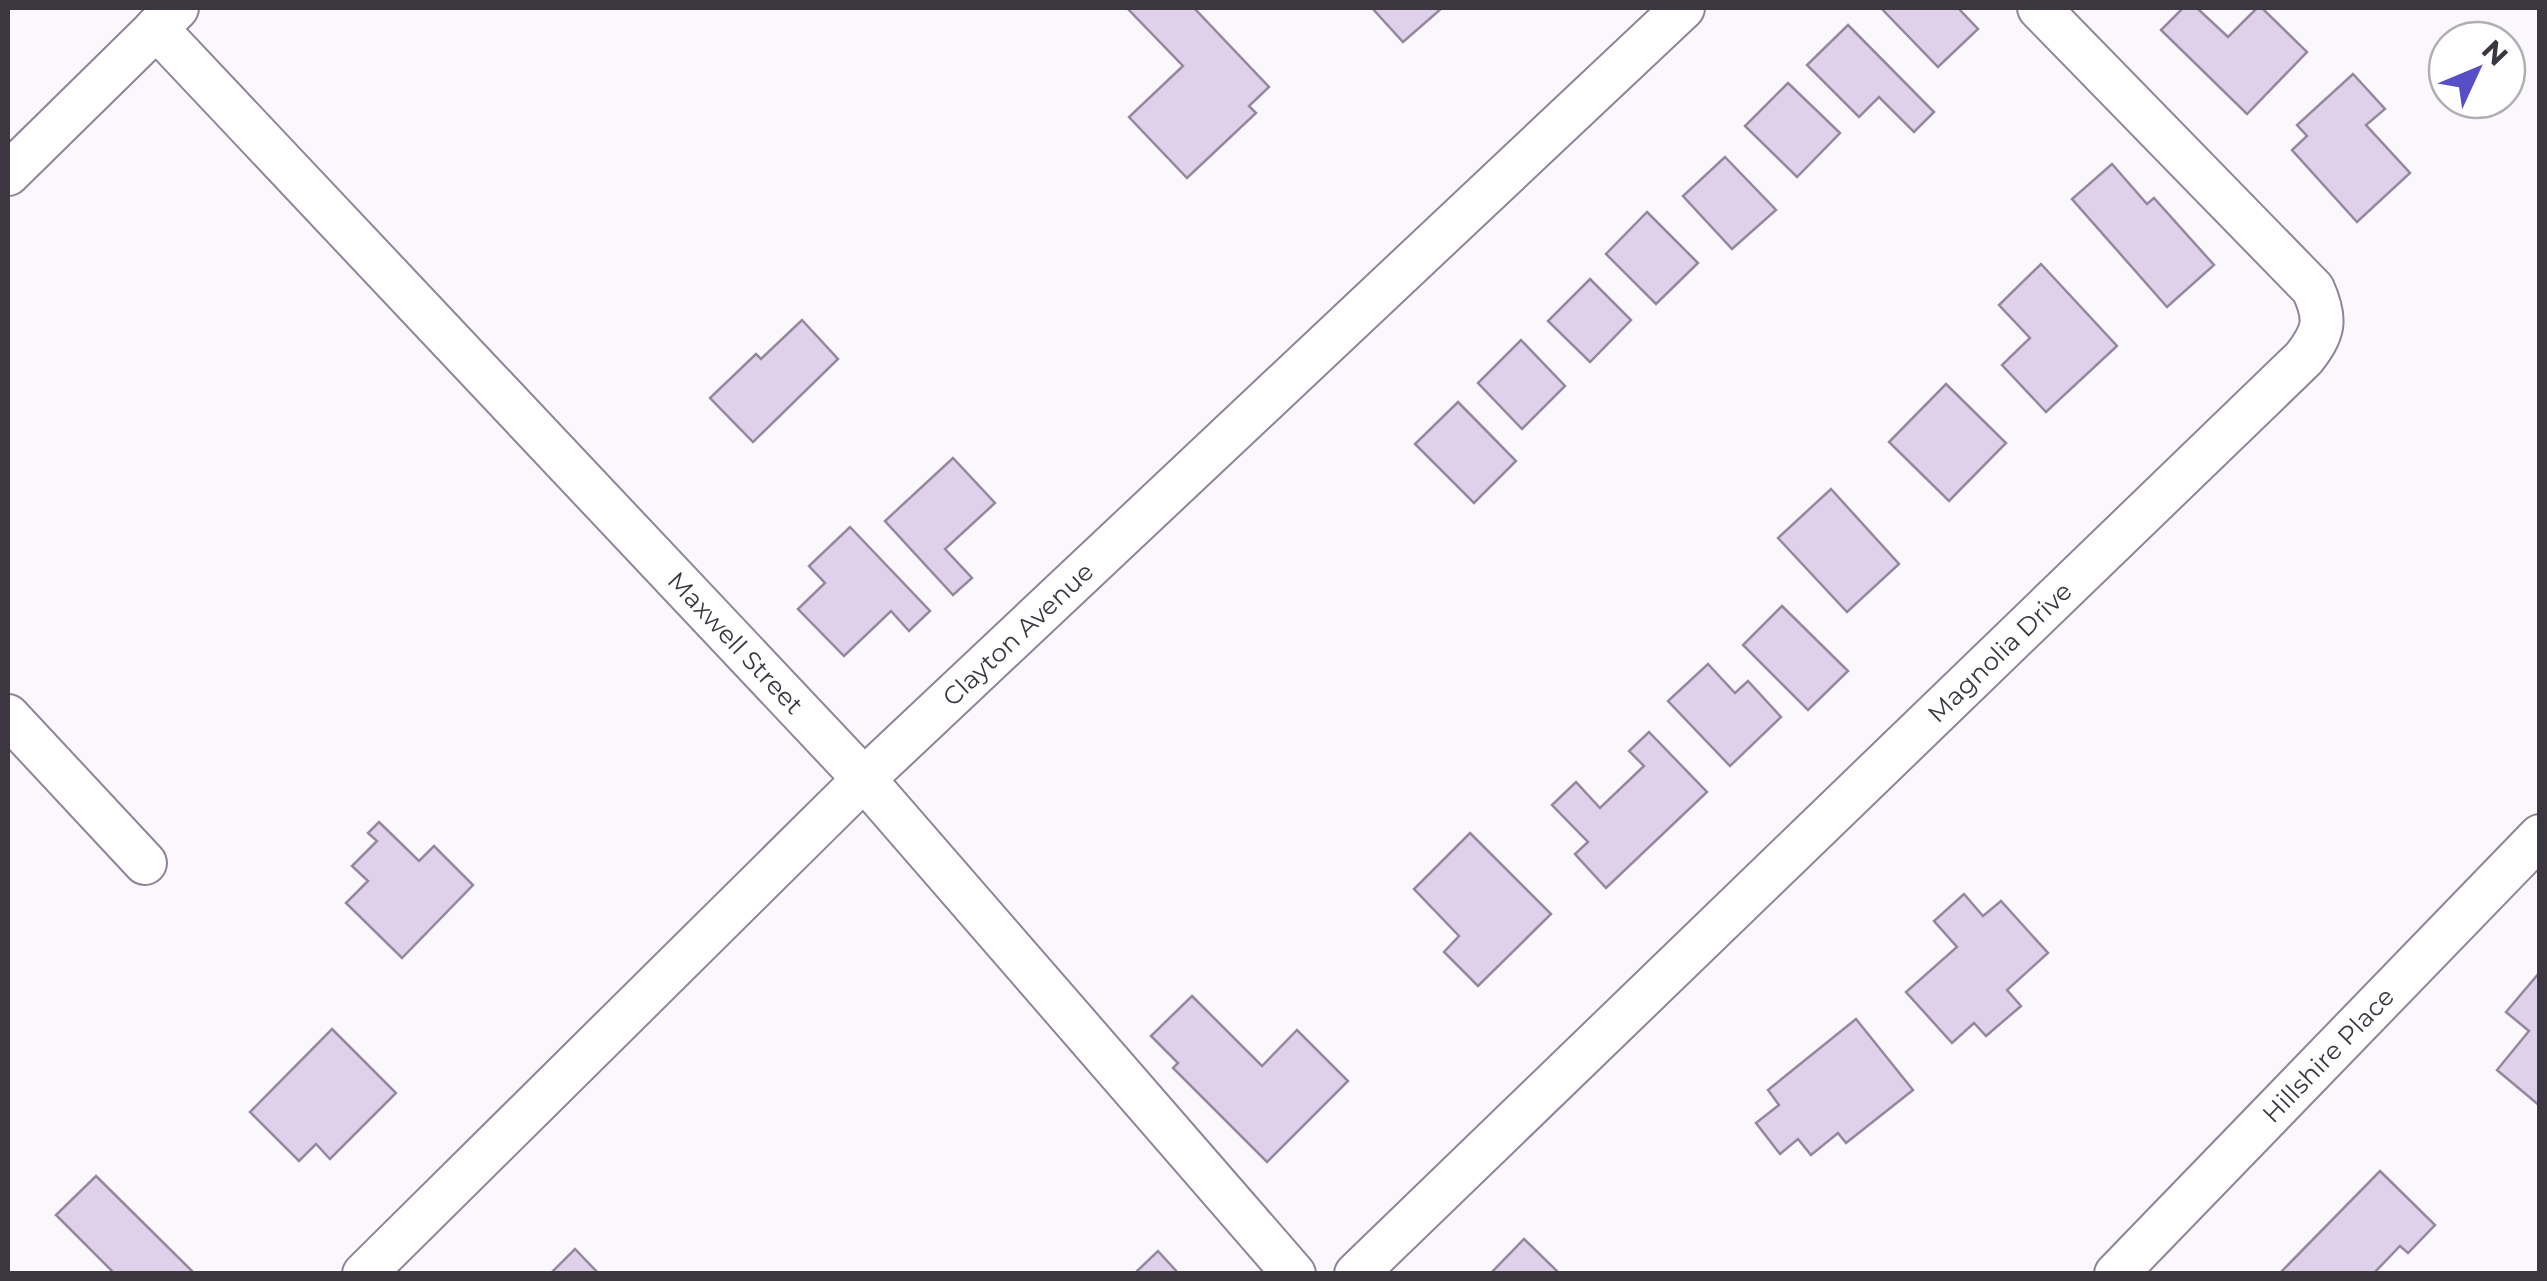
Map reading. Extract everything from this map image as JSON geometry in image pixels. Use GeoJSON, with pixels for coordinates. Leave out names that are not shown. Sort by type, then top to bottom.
{"type":"FeatureCollection","features":[{"type":"Feature","properties":{"kind":"street","name":"Clayton Avenue"},"geometry":{"type":"LineString","coordinates":[[364,1274],[864,779],[1683,8]]}},
{"type":"Feature","properties":{"kind":"street","name":"Magnolia Drive"},"geometry":{"type":"LineString","coordinates":[[1356,1274],[2276,386],[2320,337],[2322,310],[2313,289],[2039,8]]}},
{"type":"Feature","properties":{"kind":"street","name":"Maxwell Street"},"geometry":{"type":"LineString","coordinates":[[167,18],[864,779],[1294,1274]]}},
{"type":"Feature","properties":{"kind":"street"},"geometry":{"type":"LineString","coordinates":[[8,174],[167,18]]}},
{"type":"Feature","properties":{"kind":"street"},"geometry":{"type":"LineString","coordinates":[[8,716],[145,864]]}},
{"type":"Feature","properties":{"kind":"street","name":"Hillshire Place"},"geometry":{"type":"LineString","coordinates":[[2116,1274],[2539,836]]}},
{"type":"Feature","properties":{"kind":"building"},"geometry":{"type":"Polygon","coordinates":[[[1127,8],[1194,8],[1269,87],[1249,106],[1256,113],[1187,178],[1129,117],[1183,66],[1127,8]]]}},
{"type":"Feature","properties":{"kind":"building"},"geometry":{"type":"Polygon","coordinates":[[[1372,8],[1442,8],[1403,42],[1372,8]]]}},
{"type":"Feature","properties":{"kind":"building"},"geometry":{"type":"Polygon","coordinates":[[[1881,8],[1958,8],[1978,29],[1938,67],[1881,8]]]}},
{"type":"Feature","properties":{"kind":"building"},"geometry":{"type":"Polygon","coordinates":[[[2183,8],[2197,8],[2228,37],[2257,8],[2262,8],[2307,52],[2247,114],[2161,30],[2183,8]]]}},
{"type":"Feature","properties":{"kind":"building"},"geometry":{"type":"Polygon","coordinates":[[[1848,25],[1934,112],[1914,132],[1879,97],[1859,117],[1807,65],[1848,25]]]}},
{"type":"Feature","properties":{"kind":"building"},"geometry":{"type":"Polygon","coordinates":[[[2353,74],[2385,109],[2366,125],[2410,173],[2357,222],[2292,150],[2307,136],[2297,125],[2353,74]]]}},
{"type":"Feature","properties":{"kind":"building"},"geometry":{"type":"Polygon","coordinates":[[[1788,83],[1840,133],[1797,177],[1745,126],[1788,83]]]}},
{"type":"Feature","properties":{"kind":"building"},"geometry":{"type":"Polygon","coordinates":[[[1725,157],[1776,210],[1732,249],[1683,196],[1725,157]]]}},
{"type":"Feature","properties":{"kind":"building"},"geometry":{"type":"Polygon","coordinates":[[[2112,164],[2147,204],[2154,198],[2214,265],[2167,307],[2072,199],[2112,164]]]}},
{"type":"Feature","properties":{"kind":"building"},"geometry":{"type":"Polygon","coordinates":[[[1647,212],[1698,263],[1656,304],[1606,254],[1647,212]]]}},
{"type":"Feature","properties":{"kind":"building"},"geometry":{"type":"Polygon","coordinates":[[[2041,264],[2117,346],[2046,412],[2002,365],[2030,338],[1999,305],[2041,264]]]}},
{"type":"Feature","properties":{"kind":"building"},"geometry":{"type":"Polygon","coordinates":[[[1590,279],[1631,320],[1590,362],[1548,321],[1590,279]]]}},
{"type":"Feature","properties":{"kind":"building"},"geometry":{"type":"Polygon","coordinates":[[[802,320],[838,359],[753,442],[710,398],[756,354],[761,359],[802,320]]]}},
{"type":"Feature","properties":{"kind":"building"},"geometry":{"type":"Polygon","coordinates":[[[1521,340],[1565,386],[1522,429],[1478,383],[1521,340]]]}},
{"type":"Feature","properties":{"kind":"building"},"geometry":{"type":"Polygon","coordinates":[[[1946,384],[2006,443],[1949,501],[1889,442],[1946,384]]]}},
{"type":"Feature","properties":{"kind":"building"},"geometry":{"type":"Polygon","coordinates":[[[1458,402],[1516,461],[1474,503],[1415,444],[1458,402]]]}},
{"type":"Feature","properties":{"kind":"building"},"geometry":{"type":"Polygon","coordinates":[[[953,458],[995,503],[945,549],[972,578],[953,595],[885,521],[953,458]]]}},
{"type":"Feature","properties":{"kind":"building"},"geometry":{"type":"Polygon","coordinates":[[[1831,489],[1899,564],[1847,612],[1778,538],[1831,489]]]}},
{"type":"Feature","properties":{"kind":"building"},"geometry":{"type":"Polygon","coordinates":[[[850,527],[930,611],[909,631],[891,611],[844,656],[798,609],[825,583],[809,566],[850,527]]]}},
{"type":"Feature","properties":{"kind":"building"},"geometry":{"type":"Polygon","coordinates":[[[1782,606],[1848,671],[1808,710],[1743,645],[1782,606]]]}},
{"type":"Feature","properties":{"kind":"building"},"geometry":{"type":"Polygon","coordinates":[[[1708,664],[1735,693],[1748,681],[1781,717],[1730,766],[1668,701],[1708,664]]]}},
{"type":"Feature","properties":{"kind":"building"},"geometry":{"type":"Polygon","coordinates":[[[1649,732],[1707,792],[1606,888],[1575,854],[1588,842],[1552,805],[1576,782],[1600,808],[1644,766],[1629,751],[1649,732]]]}},
{"type":"Feature","properties":{"kind":"building"},"geometry":{"type":"Polygon","coordinates":[[[379,822],[419,861],[434,846],[473,885],[402,958],[346,903],[368,881],[352,866],[377,841],[368,833],[379,822]]]}},
{"type":"Feature","properties":{"kind":"building"},"geometry":{"type":"Polygon","coordinates":[[[1470,833],[1551,914],[1478,986],[1444,952],[1459,936],[1414,889],[1470,833]]]}},
{"type":"Feature","properties":{"kind":"building"},"geometry":{"type":"Polygon","coordinates":[[[1964,894],[1983,916],[2001,901],[2048,953],[2007,990],[2021,1006],[1986,1036],[1974,1023],[1952,1043],[1906,992],[1957,947],[1934,921],[1964,894]]]}},
{"type":"Feature","properties":{"kind":"building"},"geometry":{"type":"Polygon","coordinates":[[[2540,972],[2540,1106],[2497,1070],[2529,1031],[2506,1012],[2540,972]]]}},
{"type":"Feature","properties":{"kind":"building"},"geometry":{"type":"Polygon","coordinates":[[[1192,996],[1262,1066],[1297,1030],[1348,1081],[1267,1162],[1173,1068],[1178,1063],[1151,1036],[1192,996]]]}},
{"type":"Feature","properties":{"kind":"building"},"geometry":{"type":"Polygon","coordinates":[[[1856,1019],[1913,1090],[1846,1143],[1838,1133],[1811,1155],[1798,1139],[1780,1154],[1756,1123],[1779,1105],[1768,1090],[1856,1019]]]}},
{"type":"Feature","properties":{"kind":"building"},"geometry":{"type":"Polygon","coordinates":[[[332,1029],[396,1093],[330,1159],[316,1144],[299,1161],[250,1112],[332,1029]]]}},
{"type":"Feature","properties":{"kind":"building"},"geometry":{"type":"Polygon","coordinates":[[[2380,1171],[2435,1225],[2408,1253],[2400,1246],[2373,1274],[2279,1274],[2380,1171]]]}},
{"type":"Feature","properties":{"kind":"building"},"geometry":{"type":"Polygon","coordinates":[[[96,1176],[195,1274],[115,1274],[56,1215],[96,1176]]]}},
{"type":"Feature","properties":{"kind":"building"},"geometry":{"type":"Polygon","coordinates":[[[1524,1239],[1560,1274],[1490,1274],[1524,1239]]]}},
{"type":"Feature","properties":{"kind":"building"},"geometry":{"type":"Polygon","coordinates":[[[575,1249],[599,1274],[550,1274],[575,1249]]]}},
{"type":"Feature","properties":{"kind":"building"},"geometry":{"type":"Polygon","coordinates":[[[1158,1251],[1179,1274],[1134,1274],[1158,1251]]]}}]}
